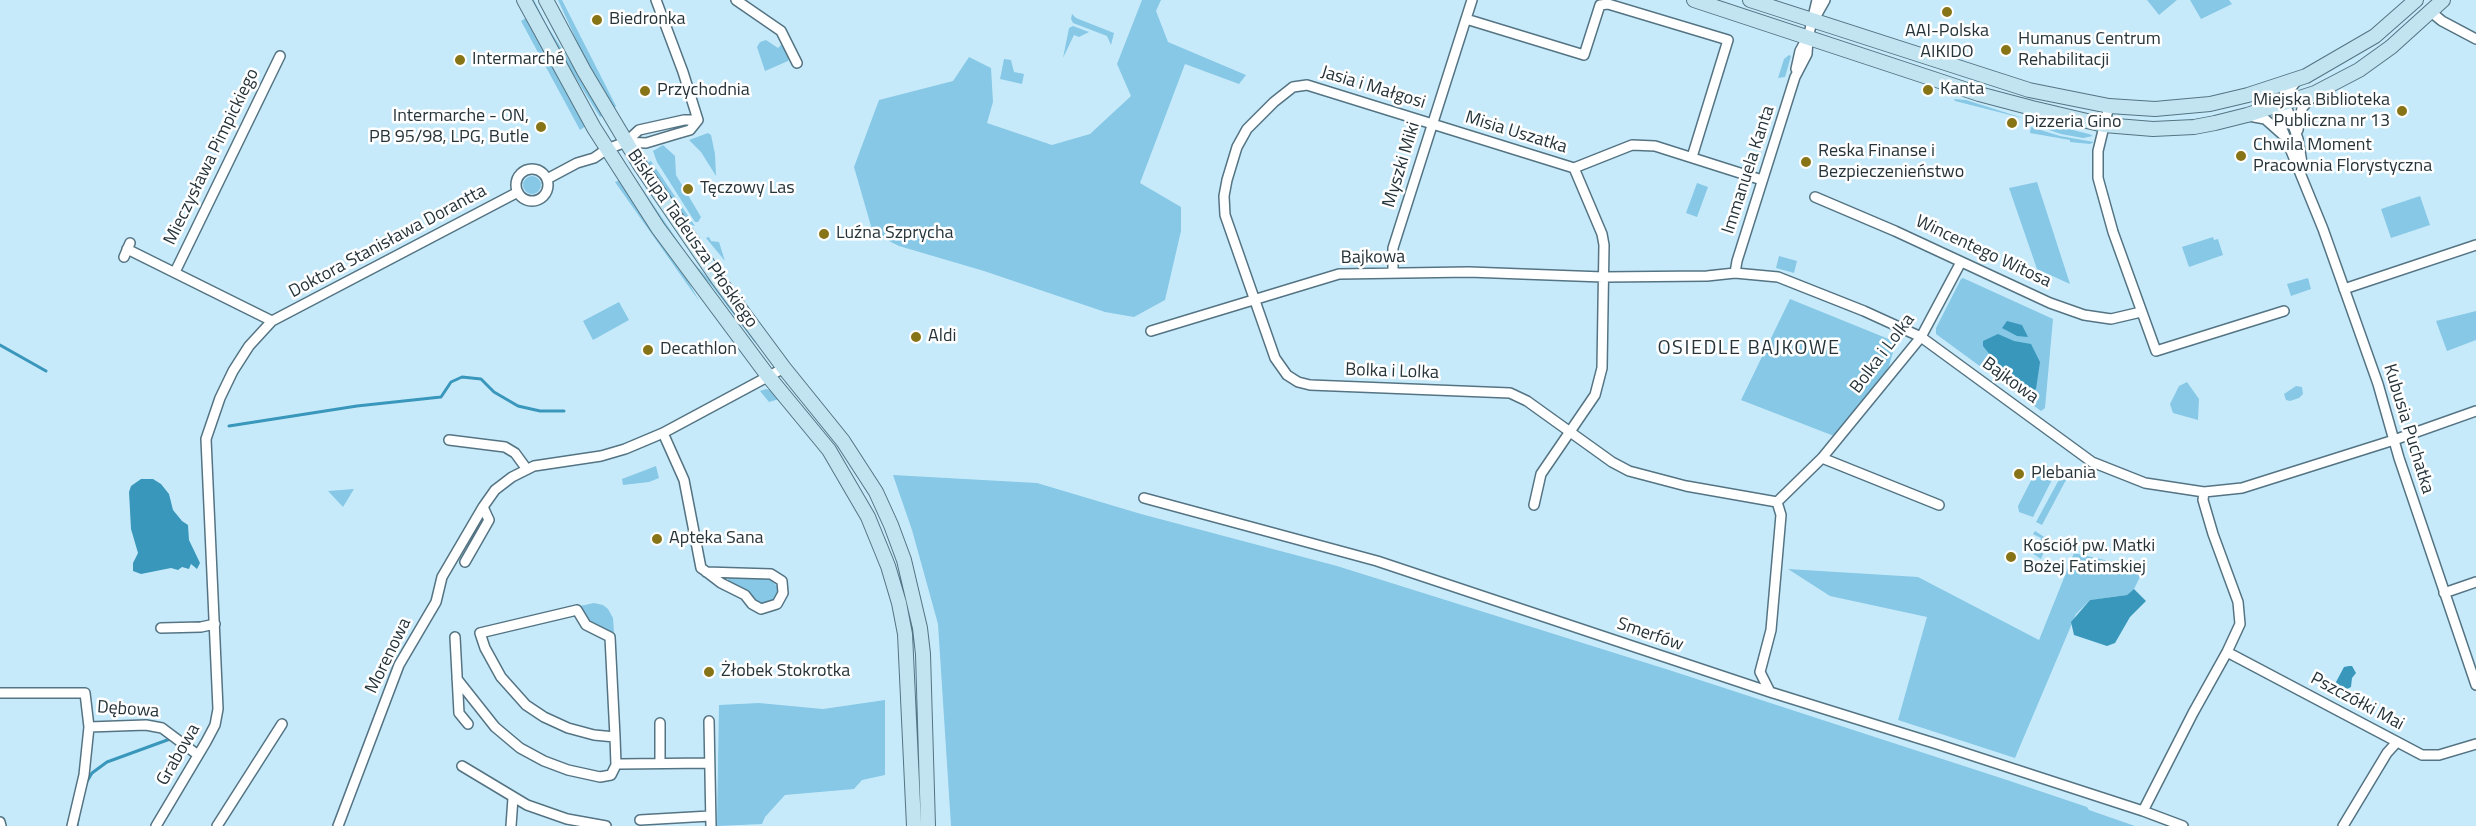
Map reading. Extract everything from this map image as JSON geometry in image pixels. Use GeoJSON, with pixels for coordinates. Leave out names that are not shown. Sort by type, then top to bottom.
{"type":"FeatureCollection","features":[{"type":"Feature","properties":{"kind":"main road","name":"Biskupa Tadeusza Płoskiego"},"geometry":{"type":"LineString","coordinates":[[524,0],[607,149],[658,228],[768,376],[829,450],[851,484],[880,545],[899,603],[908,663],[914,826]]}},
{"type":"Feature","properties":{"kind":"main road","name":"Biskupa Tadeusza Płoskiego"},"geometry":{"type":"LineString","coordinates":[[546,0],[626,142],[692,243],[784,368],[843,441],[867,477],[899,544],[920,628],[928,826]]}},
{"type":"Feature","properties":{"kind":"main road"},"geometry":{"type":"LineString","coordinates":[[1694,0],[1979,94],[2103,125],[2153,129],[2194,127],[2247,115],[2315,93],[2360,70],[2391,47],[2443,0]]}},
{"type":"Feature","properties":{"kind":"main road"},"geometry":{"type":"LineString","coordinates":[[1750,0],[2029,90],[2109,106],[2155,109],[2210,104],[2254,94],[2299,79],[2375,36],[2416,0]]}},
{"type":"Feature","properties":{"kind":"street"},"geometry":{"type":"LineString","coordinates":[[547,179],[577,163],[590,152],[626,142],[646,142],[690,130],[698,120],[656,0]]}},
{"type":"Feature","properties":{"kind":"street"},"geometry":{"type":"LineString","coordinates":[[736,0],[781,31],[797,63]]}},
{"type":"Feature","properties":{"kind":"street","name":"Myszki Miki"},"geometry":{"type":"LineString","coordinates":[[1393,273],[1393,248],[1472,0]]}},
{"type":"Feature","properties":{"kind":"street","name":"Immanuela Kanta"},"geometry":{"type":"LineString","coordinates":[[1735,273],[1795,77],[1806,57],[1817,0]]}},
{"type":"Feature","properties":{"kind":"street","name":"Immanuela Kanta"},"geometry":{"type":"LineString","coordinates":[[1813,20],[1825,0]]}},
{"type":"Feature","properties":{"kind":"street"},"geometry":{"type":"LineString","coordinates":[[1466,19],[1584,55],[1600,5],[1608,4],[1728,40],[1692,157]]}},
{"type":"Feature","properties":{"kind":"street"},"geometry":{"type":"LineString","coordinates":[[2431,12],[2442,21],[2476,39]]}},
{"type":"Feature","properties":{"kind":"street","name":"Mieczysława Pimpickiego"},"geometry":{"type":"LineString","coordinates":[[174,272],[280,56]]}},
{"type":"Feature","properties":{"kind":"street"},"geometry":{"type":"LineString","coordinates":[[2254,94],[2271,99],[2280,105],[2299,79]]}},
{"type":"Feature","properties":{"kind":"street","name":"Jasia i Małgosi"},"geometry":{"type":"LineString","coordinates":[[1255,298],[1224,215],[1224,196],[1237,147],[1247,129],[1274,102],[1293,87],[1307,85],[1432,124]]}},
{"type":"Feature","properties":{"kind":"street","name":"Kubusia Puchatka"},"geometry":{"type":"LineString","coordinates":[[2298,139],[2298,122],[2302,108],[2315,93]]}},
{"type":"Feature","properties":{"kind":"street","name":"Kubusia Puchatka"},"geometry":{"type":"LineString","coordinates":[[2280,105],[2278,119],[2305,183],[2378,384],[2394,440],[2476,685]]}},
{"type":"Feature","properties":{"kind":"street","name":"Kubusia Puchatka"},"geometry":{"type":"LineString","coordinates":[[2280,105],[2291,117],[2298,139],[2305,183]]}},
{"type":"Feature","properties":{"kind":"street"},"geometry":{"type":"LineString","coordinates":[[2109,106],[2098,151],[2098,177],[2113,232],[2156,351],[2284,311]]}},
{"type":"Feature","properties":{"kind":"street","name":"Kubusia Puchatka"},"geometry":{"type":"LineString","coordinates":[[2247,115],[2265,119],[2284,136]]}},
{"type":"Feature","properties":{"kind":"street","name":"Misia Uszatka"},"geometry":{"type":"LineString","coordinates":[[1432,124],[1574,168],[1632,145],[1655,146],[1762,180]]}},
{"type":"Feature","properties":{"kind":"street"},"geometry":{"type":"LineString","coordinates":[[1534,505],[1541,474],[1595,395],[1602,368],[1602,234],[1574,168]]}},
{"type":"Feature","properties":{"kind":"street"},"geometry":{"type":"LineString","coordinates":[[530,169],[540,171],[547,179],[548,188],[539,199],[525,199],[518,192],[517,182],[524,171],[530,169]]}},
{"type":"Feature","properties":{"kind":"street","name":"Doktora Stanisława Dorantta"},"geometry":{"type":"LineString","coordinates":[[206,439],[220,398],[233,371],[249,346],[272,321],[518,192]]}},
{"type":"Feature","properties":{"kind":"street","name":"Wincentego Witosa"},"geometry":{"type":"LineString","coordinates":[[1815,197],[2050,303],[2084,315],[2111,319],[2141,312]]}},
{"type":"Feature","properties":{"kind":"street"},"geometry":{"type":"LineString","coordinates":[[2344,289],[2476,245]]}},
{"type":"Feature","properties":{"kind":"street","name":"Mieczysława Pimpickiego"},"geometry":{"type":"LineString","coordinates":[[127,250],[272,321]]}},
{"type":"Feature","properties":{"kind":"street","name":"Bolka i Lolka"},"geometry":{"type":"LineString","coordinates":[[1255,298],[1275,358],[1287,375],[1298,382],[1310,386],[1510,393],[1572,431],[1612,462],[1629,471],[1686,486],[1778,502],[1822,458],[1921,337],[1961,262]]}},
{"type":"Feature","properties":{"kind":"street","name":"Bajkowa"},"geometry":{"type":"LineString","coordinates":[[1151,331],[1339,274],[1469,272],[1603,277],[1707,276],[1735,273],[1778,277],[1796,282],[1921,337],[2092,462],[2145,483],[2204,492],[2242,488],[2394,440],[2476,411]]}},
{"type":"Feature","properties":{"kind":"street"},"geometry":{"type":"LineString","coordinates":[[449,440],[505,447],[515,453],[526,468],[601,456],[663,433],[784,368]]}},
{"type":"Feature","properties":{"kind":"street"},"geometry":{"type":"LineString","coordinates":[[663,433],[684,480],[699,563],[706,572],[745,595],[752,604],[761,609],[777,604],[783,593],[782,581],[771,574],[706,572]]}},
{"type":"Feature","properties":{"kind":"street","name":"Grabowa"},"geometry":{"type":"LineString","coordinates":[[156,826],[215,725],[218,709],[206,439]]}},
{"type":"Feature","properties":{"kind":"street"},"geometry":{"type":"LineString","coordinates":[[1822,458],[1938,505]]}},
{"type":"Feature","properties":{"kind":"street","name":"Morenowa"},"geometry":{"type":"LineString","coordinates":[[338,826],[399,665],[435,602],[442,577],[495,490],[526,468]]}},
{"type":"Feature","properties":{"kind":"street"},"geometry":{"type":"LineString","coordinates":[[2143,811],[2240,624],[2238,602],[2213,534],[2203,500],[2204,492]]}},
{"type":"Feature","properties":{"kind":"street","name":"Smerfów"},"geometry":{"type":"LineString","coordinates":[[1144,498],[1377,561],[1770,693],[2143,811],[2183,826]]}},
{"type":"Feature","properties":{"kind":"street"},"geometry":{"type":"LineString","coordinates":[[1770,693],[1760,672],[1772,630],[1780,515],[1778,502]]}},
{"type":"Feature","properties":{"kind":"street"},"geometry":{"type":"LineString","coordinates":[[465,562],[489,520],[483,507]]}},
{"type":"Feature","properties":{"kind":"street"},"geometry":{"type":"LineString","coordinates":[[2444,592],[2476,582]]}},
{"type":"Feature","properties":{"kind":"street"},"geometry":{"type":"LineString","coordinates":[[457,679],[495,727],[520,747],[544,761],[568,770],[600,777],[611,775],[616,765],[615,737],[610,638],[586,625],[577,610],[480,633],[485,648],[501,677],[526,705],[544,717],[568,728],[594,735],[615,737]]}},
{"type":"Feature","properties":{"kind":"street"},"geometry":{"type":"LineString","coordinates":[[161,628],[201,627],[215,624]]}},
{"type":"Feature","properties":{"kind":"street"},"geometry":{"type":"LineString","coordinates":[[455,637],[459,713],[468,724]]}},
{"type":"Feature","properties":{"kind":"street","name":"Pszczółki Mai"},"geometry":{"type":"LineString","coordinates":[[2227,652],[2421,754],[2439,755],[2476,744]]}},
{"type":"Feature","properties":{"kind":"street","name":"Dębowa"},"geometry":{"type":"LineString","coordinates":[[0,693],[85,693],[88,727],[146,725],[162,728],[198,755]]}},
{"type":"Feature","properties":{"kind":"street"},"geometry":{"type":"LineString","coordinates":[[640,820],[710,821],[709,721]]}},
{"type":"Feature","properties":{"kind":"street"},"geometry":{"type":"LineString","coordinates":[[660,723],[660,763]]}},
{"type":"Feature","properties":{"kind":"street"},"geometry":{"type":"LineString","coordinates":[[217,826],[282,724]]}},
{"type":"Feature","properties":{"kind":"street"},"geometry":{"type":"LineString","coordinates":[[72,826],[84,775],[88,727]]}},
{"type":"Feature","properties":{"kind":"street"},"geometry":{"type":"LineString","coordinates":[[2343,826],[2387,753],[2397,742]]}},
{"type":"Feature","properties":{"kind":"street"},"geometry":{"type":"LineString","coordinates":[[620,764],[709,763]]}},
{"type":"Feature","properties":{"kind":"street"},"geometry":{"type":"LineString","coordinates":[[462,766],[513,798],[567,819],[606,826]]}},
{"type":"Feature","properties":{"kind":"street"},"geometry":{"type":"LineString","coordinates":[[511,826],[513,798]]}},
{"type":"Feature","properties":{"kind":"shaded area"},"geometry":{"type":"Polygon","coordinates":[[[531,0],[534,0],[602,116],[600,117],[546,30],[531,0]]]}},
{"type":"Feature","properties":{"kind":"shaded area"},"geometry":{"type":"Polygon","coordinates":[[[558,0],[562,0],[616,106],[614,109],[591,72],[558,0]]]}},
{"type":"Feature","properties":{"kind":"shaded area"},"geometry":{"type":"Polygon","coordinates":[[[1142,0],[1161,0],[1156,11],[1168,42],[1246,75],[1239,84],[1185,64],[1140,183],[1181,207],[1181,231],[1165,300],[1134,317],[1105,312],[984,271],[899,246],[873,233],[854,167],[879,100],[953,81],[969,57],[991,68],[993,102],[987,123],[1052,145],[1090,134],[1131,96],[1117,64],[1142,0]]]}},
{"type":"Feature","properties":{"kind":"shaded area"},"geometry":{"type":"Polygon","coordinates":[[[2147,0],[2177,0],[2159,15],[2147,0]]]}},
{"type":"Feature","properties":{"kind":"shaded area"},"geometry":{"type":"Polygon","coordinates":[[[2190,0],[2229,0],[2232,4],[2201,19],[2190,0]]]}},
{"type":"Feature","properties":{"kind":"shaded area"},"geometry":{"type":"Polygon","coordinates":[[[1072,14],[1076,18],[1114,33],[1111,45],[1107,36],[1073,23],[1072,14]]]}},
{"type":"Feature","properties":{"kind":"shaded area"},"geometry":{"type":"Polygon","coordinates":[[[526,18],[586,126],[580,130],[521,21],[526,18]]]}},
{"type":"Feature","properties":{"kind":"shaded area"},"geometry":{"type":"Polygon","coordinates":[[[1073,26],[1089,32],[1079,37],[1074,35],[1063,58],[1069,28],[1073,26]]]}},
{"type":"Feature","properties":{"kind":"shaded area"},"geometry":{"type":"Polygon","coordinates":[[[766,40],[778,48],[782,44],[789,58],[788,61],[765,71],[757,47],[760,42],[766,40]]]}},
{"type":"Feature","properties":{"kind":"shaded area"},"geometry":{"type":"Polygon","coordinates":[[[1791,56],[1785,77],[1778,78],[1784,59],[1791,56]]]}},
{"type":"Feature","properties":{"kind":"shaded area"},"geometry":{"type":"Polygon","coordinates":[[[1004,59],[1011,60],[1014,72],[1024,74],[1022,84],[1000,79],[1004,59]]]}},
{"type":"Feature","properties":{"kind":"shaded area"},"geometry":{"type":"Polygon","coordinates":[[[1954,99],[1966,100],[2026,119],[1955,101],[1954,99]]]}},
{"type":"Feature","properties":{"kind":"shaded area"},"geometry":{"type":"Polygon","coordinates":[[[2032,120],[2093,136],[2083,138],[2061,134],[2034,125],[2032,120]]]}},
{"type":"Feature","properties":{"kind":"shaded area"},"geometry":{"type":"Polygon","coordinates":[[[2031,127],[2060,136],[2094,142],[2090,144],[2070,142],[2070,140],[2030,133],[2031,127]]]}},
{"type":"Feature","properties":{"kind":"shaded area"},"geometry":{"type":"Polygon","coordinates":[[[708,133],[711,135],[715,154],[716,176],[701,152],[689,140],[708,133]]]}},
{"type":"Feature","properties":{"kind":"shaded area"},"geometry":{"type":"Polygon","coordinates":[[[663,145],[675,156],[676,175],[701,217],[698,222],[695,222],[657,162],[653,151],[663,145]]]}},
{"type":"Feature","properties":{"kind":"shaded area"},"geometry":{"type":"Polygon","coordinates":[[[651,161],[695,226],[686,223],[647,163],[651,161]]]}},
{"type":"Feature","properties":{"kind":"shaded area"},"geometry":{"type":"Polygon","coordinates":[[[631,172],[688,256],[718,290],[757,342],[755,343],[712,286],[684,256],[631,172]]]}},
{"type":"Feature","properties":{"kind":"shaded area"},"geometry":{"type":"Polygon","coordinates":[[[528,176],[536,176],[541,181],[539,192],[528,194],[523,189],[523,181],[528,176]]]}},
{"type":"Feature","properties":{"kind":"shaded area"},"geometry":{"type":"Polygon","coordinates":[[[620,180],[683,272],[699,301],[615,182],[620,180]]]}},
{"type":"Feature","properties":{"kind":"shaded area"},"geometry":{"type":"Polygon","coordinates":[[[2037,182],[2070,284],[2037,269],[2009,188],[2037,182]]]}},
{"type":"Feature","properties":{"kind":"shaded area"},"geometry":{"type":"Polygon","coordinates":[[[1697,183],[1708,187],[1697,217],[1686,213],[1697,183]]]}},
{"type":"Feature","properties":{"kind":"shaded area"},"geometry":{"type":"Polygon","coordinates":[[[2420,196],[2430,225],[2391,238],[2381,209],[2420,196]]]}},
{"type":"Feature","properties":{"kind":"shaded area"},"geometry":{"type":"Polygon","coordinates":[[[709,237],[711,241],[719,242],[725,261],[706,238],[709,237]]]}},
{"type":"Feature","properties":{"kind":"shaded area"},"geometry":{"type":"Polygon","coordinates":[[[2213,237],[2214,240],[2218,239],[2223,255],[2189,267],[2182,247],[2213,237]]]}},
{"type":"Feature","properties":{"kind":"shaded area"},"geometry":{"type":"Polygon","coordinates":[[[1779,256],[1797,261],[1794,273],[1776,268],[1779,256]]]}},
{"type":"Feature","properties":{"kind":"shaded area"},"geometry":{"type":"Polygon","coordinates":[[[1963,278],[2053,319],[2045,408],[2041,411],[1936,334],[1936,328],[1963,278]]]}},
{"type":"Feature","properties":{"kind":"shaded area"},"geometry":{"type":"Polygon","coordinates":[[[2308,278],[2311,289],[2291,296],[2287,284],[2308,278]]]}},
{"type":"Feature","properties":{"kind":"shaded area"},"geometry":{"type":"Polygon","coordinates":[[[1790,299],[1896,342],[1889,366],[1877,387],[1834,436],[1741,400],[1790,299]]]}},
{"type":"Feature","properties":{"kind":"shaded area"},"geometry":{"type":"Polygon","coordinates":[[[619,302],[629,320],[593,340],[583,321],[619,302]]]}},
{"type":"Feature","properties":{"kind":"shaded area"},"geometry":{"type":"Polygon","coordinates":[[[2476,311],[2476,340],[2447,351],[2436,321],[2476,311]]]}},
{"type":"Feature","properties":{"kind":"shaded area"},"geometry":{"type":"Polygon","coordinates":[[[2007,321],[2022,325],[2028,337],[2017,336],[2002,328],[2007,321]]]}},
{"type":"Feature","properties":{"kind":"shaded area"},"geometry":{"type":"Polygon","coordinates":[[[1998,334],[2014,341],[2031,344],[2040,362],[2036,389],[2029,392],[2002,370],[1983,346],[1983,341],[1998,334]]]}},
{"type":"Feature","properties":{"kind":"shaded area"},"geometry":{"type":"Polygon","coordinates":[[[2187,382],[2199,399],[2198,420],[2173,413],[2170,404],[2179,386],[2187,382]]]}},
{"type":"Feature","properties":{"kind":"shaded area"},"geometry":{"type":"Polygon","coordinates":[[[2296,386],[2302,387],[2303,394],[2299,398],[2286,400],[2284,394],[2296,386]]]}},
{"type":"Feature","properties":{"kind":"shaded area"},"geometry":{"type":"Polygon","coordinates":[[[766,389],[773,391],[779,399],[769,402],[760,391],[766,389]]]}},
{"type":"Feature","properties":{"kind":"shaded area"},"geometry":{"type":"Polygon","coordinates":[[[2039,465],[2057,470],[2033,517],[2019,512],[2018,506],[2039,465]]]}},
{"type":"Feature","properties":{"kind":"shaded area"},"geometry":{"type":"Polygon","coordinates":[[[656,466],[659,478],[649,482],[623,485],[622,479],[656,466]]]}},
{"type":"Feature","properties":{"kind":"shaded area"},"geometry":{"type":"Polygon","coordinates":[[[2062,474],[2066,480],[2042,525],[2036,522],[2062,474]]]}},
{"type":"Feature","properties":{"kind":"shaded area"},"geometry":{"type":"Polygon","coordinates":[[[893,475],[1037,483],[1141,514],[1337,566],[1669,670],[2010,781],[2135,826],[951,826],[938,624],[912,530],[893,475]]]}},
{"type":"Feature","properties":{"kind":"shaded area"},"geometry":{"type":"Polygon","coordinates":[[[141,479],[153,479],[161,484],[169,494],[173,510],[188,525],[189,540],[200,563],[197,569],[191,564],[189,569],[171,568],[141,574],[133,571],[133,563],[138,553],[131,529],[129,492],[131,486],[141,479]]]}},
{"type":"Feature","properties":{"kind":"shaded area"},"geometry":{"type":"Polygon","coordinates":[[[354,489],[343,507],[328,491],[354,489]]]}},
{"type":"Feature","properties":{"kind":"shaded area"},"geometry":{"type":"Polygon","coordinates":[[[2035,531],[2049,540],[2041,559],[2032,553],[2035,548],[2038,548],[2041,538],[2033,534],[2035,531]]]}},
{"type":"Feature","properties":{"kind":"shaded area"},"geometry":{"type":"Polygon","coordinates":[[[2074,553],[2144,569],[2134,589],[2127,595],[2090,600],[2076,614],[2015,758],[1898,720],[1927,617],[1830,596],[1788,569],[1918,577],[2039,640],[2074,553]]]}},
{"type":"Feature","properties":{"kind":"shaded area"},"geometry":{"type":"Polygon","coordinates":[[[728,577],[769,578],[778,587],[778,596],[774,601],[760,605],[728,582],[728,577]]]}},
{"type":"Feature","properties":{"kind":"shaded area"},"geometry":{"type":"Polygon","coordinates":[[[2134,589],[2146,601],[2130,617],[2115,643],[2107,646],[2074,635],[2071,622],[2090,600],[2127,595],[2134,589]]]}},
{"type":"Feature","properties":{"kind":"shaded area"},"geometry":{"type":"Polygon","coordinates":[[[594,603],[608,609],[613,618],[614,633],[590,621],[580,606],[594,603]]]}},
{"type":"Feature","properties":{"kind":"shaded area"},"geometry":{"type":"Polygon","coordinates":[[[2352,666],[2356,673],[2352,678],[2351,687],[2345,690],[2338,687],[2336,682],[2344,667],[2352,666]]]}},
{"type":"Feature","properties":{"kind":"shaded area"},"geometry":{"type":"Polygon","coordinates":[[[885,700],[885,775],[862,780],[854,789],[785,795],[765,817],[762,824],[717,826],[719,705],[759,703],[823,709],[885,700]]]}},
{"type":"Feature","properties":{"kind":"waterway"},"geometry":{"type":"LineString","coordinates":[[0,345],[46,371]]}},
{"type":"Feature","properties":{"kind":"waterway"},"geometry":{"type":"LineString","coordinates":[[229,426],[357,406],[441,397],[451,382],[462,377],[481,379],[494,392],[518,406],[540,411],[564,411]]}},
{"type":"Feature","properties":{"kind":"waterway"},"geometry":{"type":"LineString","coordinates":[[86,783],[92,773],[107,762],[170,739]]}},
{"type":"Feature","properties":{"kind":"waterway"},"geometry":{"type":"LineString","coordinates":[[77,826],[78,819]]}},
{"type":"Feature","properties":{"kind":"place","name":"AAI-Polska AIKIDO"},"geometry":{"type":"Point","coordinates":[1947,12]}},
{"type":"Feature","properties":{"kind":"place","name":"Biedronka"},"geometry":{"type":"Point","coordinates":[597,20]}},
{"type":"Feature","properties":{"kind":"place","name":"Humanus Centrum Rehabilitacji"},"geometry":{"type":"Point","coordinates":[2006,50]}},
{"type":"Feature","properties":{"kind":"place","name":"Intermarché"},"geometry":{"type":"Point","coordinates":[460,60]}},
{"type":"Feature","properties":{"kind":"place","name":"Kanta"},"geometry":{"type":"Point","coordinates":[1928,90]}},
{"type":"Feature","properties":{"kind":"place","name":"Przychodnia"},"geometry":{"type":"Point","coordinates":[645,91]}},
{"type":"Feature","properties":{"kind":"place","name":"Miejska Biblioteka Publiczna nr 13"},"geometry":{"type":"Point","coordinates":[2402,111]}},
{"type":"Feature","properties":{"kind":"place","name":"Pizzeria Gino"},"geometry":{"type":"Point","coordinates":[2012,123]}},
{"type":"Feature","properties":{"kind":"place","name":"Intermarche - ON, PB 95/98, LPG, Butle"},"geometry":{"type":"Point","coordinates":[541,127]}},
{"type":"Feature","properties":{"kind":"place","name":"Chwila Moment Pracownia Florystyczna"},"geometry":{"type":"Point","coordinates":[2241,156]}},
{"type":"Feature","properties":{"kind":"place","name":"Reska Finanse i Bezpieczenieństwo"},"geometry":{"type":"Point","coordinates":[1806,162]}},
{"type":"Feature","properties":{"kind":"place","name":"Tęczowy Las"},"geometry":{"type":"Point","coordinates":[688,189]}},
{"type":"Feature","properties":{"kind":"place","name":"Luźna Szprycha"},"geometry":{"type":"Point","coordinates":[824,234]}},
{"type":"Feature","properties":{"kind":"place","name":"Aldi"},"geometry":{"type":"Point","coordinates":[916,337]}},
{"type":"Feature","properties":{"kind":"place","name":"Decathlon"},"geometry":{"type":"Point","coordinates":[648,350]}},
{"type":"Feature","properties":{"kind":"place","name":"Plebania"},"geometry":{"type":"Point","coordinates":[2019,474]}},
{"type":"Feature","properties":{"kind":"place","name":"Apteka Sana"},"geometry":{"type":"Point","coordinates":[657,539]}},
{"type":"Feature","properties":{"kind":"place","name":"Kościół pw. Matki Bożej Fatimskiej"},"geometry":{"type":"Point","coordinates":[2011,557]}},
{"type":"Feature","properties":{"kind":"place","name":"Żłobek Stokrotka"},"geometry":{"type":"Point","coordinates":[709,672]}},
{"type":"Feature","properties":{"kind":"district","name":"OSIEDLE BAJKOWE"},"geometry":{"type":"Point","coordinates":[1749,349]}}]}
